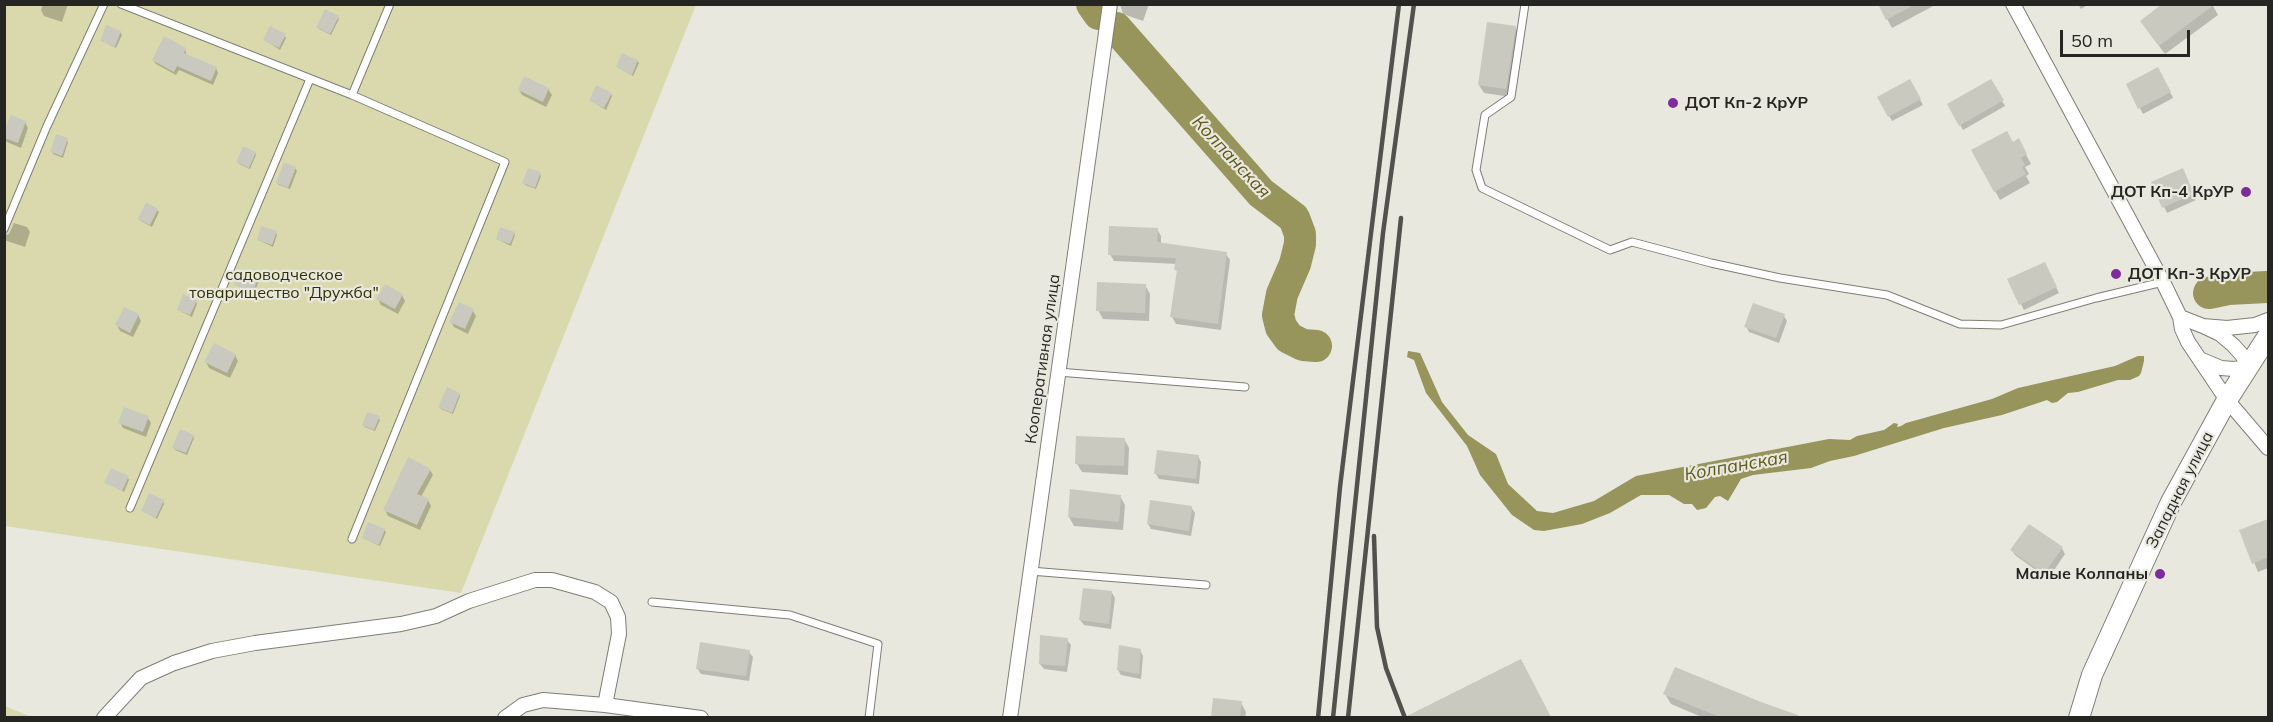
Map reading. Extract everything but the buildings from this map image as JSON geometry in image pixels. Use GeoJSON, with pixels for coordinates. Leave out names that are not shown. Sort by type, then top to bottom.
{"type":"FeatureCollection","features":[{"type":"Feature","properties":{"kind":"main road","name":"Западная улица"},"geometry":{"type":"LineString","coordinates":[[2079,717],[2092,675],[2171,502],[2227,400],[2268,336]]}},
{"type":"Feature","properties":{"kind":"street","name":"Кооперативная улица"},"geometry":{"type":"LineString","coordinates":[[1010,717],[1110,4]]}},
{"type":"Feature","properties":{"kind":"street"},"geometry":{"type":"LineString","coordinates":[[2013,4],[2163,282],[2180,317],[2188,342],[2227,400],[2268,448]]}},
{"type":"Feature","properties":{"kind":"street"},"geometry":{"type":"LineString","coordinates":[[2180,317],[2220,334],[2242,355],[2249,367],[2222,368],[2202,360]]}},
{"type":"Feature","properties":{"kind":"street"},"geometry":{"type":"LineString","coordinates":[[2204,326],[2236,328],[2268,320]]}},
{"type":"Feature","properties":{"kind":"street"},"geometry":{"type":"LineString","coordinates":[[104,717],[141,678],[174,663],[212,651],[401,624],[436,615],[535,580],[552,580],[595,592],[611,602],[618,617],[619,634],[605,705]]}},
{"type":"Feature","properties":{"kind":"street"},"geometry":{"type":"LineString","coordinates":[[505,717],[523,705],[543,700],[701,717]]}},
{"type":"Feature","properties":{"kind":"lane"},"geometry":{"type":"LineString","coordinates":[[4,229],[104,4]]}},
{"type":"Feature","properties":{"kind":"lane"},"geometry":{"type":"LineString","coordinates":[[121,4],[352,95],[505,162],[352,539]]}},
{"type":"Feature","properties":{"kind":"lane"},"geometry":{"type":"LineString","coordinates":[[352,95],[390,4]]}},
{"type":"Feature","properties":{"kind":"lane"},"geometry":{"type":"LineString","coordinates":[[1525,4],[1511,97],[1485,115],[1476,170],[1482,188],[1610,250],[1632,242],[1780,278],[1887,295],[1960,324],[2001,325],[2163,282]]}},
{"type":"Feature","properties":{"kind":"lane"},"geometry":{"type":"LineString","coordinates":[[130,508],[310,79]]}},
{"type":"Feature","properties":{"kind":"lane"},"geometry":{"type":"LineString","coordinates":[[1058,372],[1245,387]]}},
{"type":"Feature","properties":{"kind":"lane"},"geometry":{"type":"LineString","coordinates":[[1030,571],[1206,585]]}},
{"type":"Feature","properties":{"kind":"lane"},"geometry":{"type":"LineString","coordinates":[[652,602],[790,615],[878,644],[869,717]]}},
{"type":"Feature","properties":{"kind":"green space","name":"садоводческое товарищество \"Дружба\""},"geometry":{"type":"Polygon","coordinates":[[[5,5],[696,5],[461,593],[5,526],[5,5]]]}},
{"type":"Feature","properties":{"kind":"green space"},"geometry":{"type":"Polygon","coordinates":[[[5,706],[31,717],[5,717],[5,706]]]}},
{"type":"Feature","properties":{"kind":"water"},"geometry":{"type":"Polygon","coordinates":[[[2230,275],[2261,281],[2267,287],[2260,295],[2240,301],[2213,299],[2209,289],[2219,280],[2230,275]]]}},
{"type":"Feature","properties":{"kind":"water"},"geometry":{"type":"Polygon","coordinates":[[[1408,351],[1420,353],[1442,402],[1468,435],[1496,454],[1508,484],[1537,511],[1553,513],[1594,501],[1636,476],[1829,439],[1850,440],[1857,436],[1884,430],[1894,423],[1898,424],[1897,427],[1901,426],[1992,399],[2018,388],[2115,366],[2138,356],[2144,356],[2144,361],[2139,376],[2068,393],[2057,402],[2052,403],[2047,400],[2002,415],[1944,428],[1811,468],[1753,475],[1741,479],[1728,501],[1720,496],[1715,497],[1706,508],[1697,510],[1692,504],[1684,504],[1669,495],[1641,495],[1610,513],[1582,524],[1544,531],[1534,530],[1512,515],[1480,475],[1467,446],[1426,393],[1414,360],[1407,357],[1408,351]]]}},
{"type":"Feature","properties":{"kind":"waterway","name":"Колпанская"},"geometry":{"type":"LineString","coordinates":[[1092,4],[1099,14]]}},
{"type":"Feature","properties":{"kind":"waterway","name":"Колпанская"},"geometry":{"type":"LineString","coordinates":[[1099,14],[1116,28]]}},
{"type":"Feature","properties":{"kind":"waterway","name":"Колпанская"},"geometry":{"type":"LineString","coordinates":[[1116,28],[1261,193],[1294,218],[1300,234],[1300,244],[1295,264],[1282,294],[1278,315],[1281,327],[1289,338],[1303,345],[1316,346]]}},
{"type":"Feature","properties":{"kind":"waterway","name":"Колпанская"},"geometry":{"type":"LineString","coordinates":[[2209,293],[2228,289],[2267,287]]}},
{"type":"Feature","properties":{"kind":"railway"},"geometry":{"type":"LineString","coordinates":[[1318,718],[1340,487],[1399,4]]}},
{"type":"Feature","properties":{"kind":"railway"},"geometry":{"type":"LineString","coordinates":[[1333,718],[1383,233],[1414,4]]}},
{"type":"Feature","properties":{"kind":"railway"},"geometry":{"type":"LineString","coordinates":[[1348,718],[1401,218]]}},
{"type":"Feature","properties":{"kind":"railway"},"geometry":{"type":"LineString","coordinates":[[1374,536],[1377,627],[1386,668],[1405,718]]}},
{"type":"Feature","properties":{"kind":"place","name":"ДОТ Кп-2 КрУР"},"geometry":{"type":"Point","coordinates":[1673,103]}},
{"type":"Feature","properties":{"kind":"place","name":"ДОТ Кп-4 КрУР"},"geometry":{"type":"Point","coordinates":[2246,192]}},
{"type":"Feature","properties":{"kind":"place","name":"ДОТ Кп-3 КрУР"},"geometry":{"type":"Point","coordinates":[2116,274]}},
{"type":"Feature","properties":{"kind":"place","name":"Малые Колпаны"},"geometry":{"type":"Point","coordinates":[2160,574]}}]}
